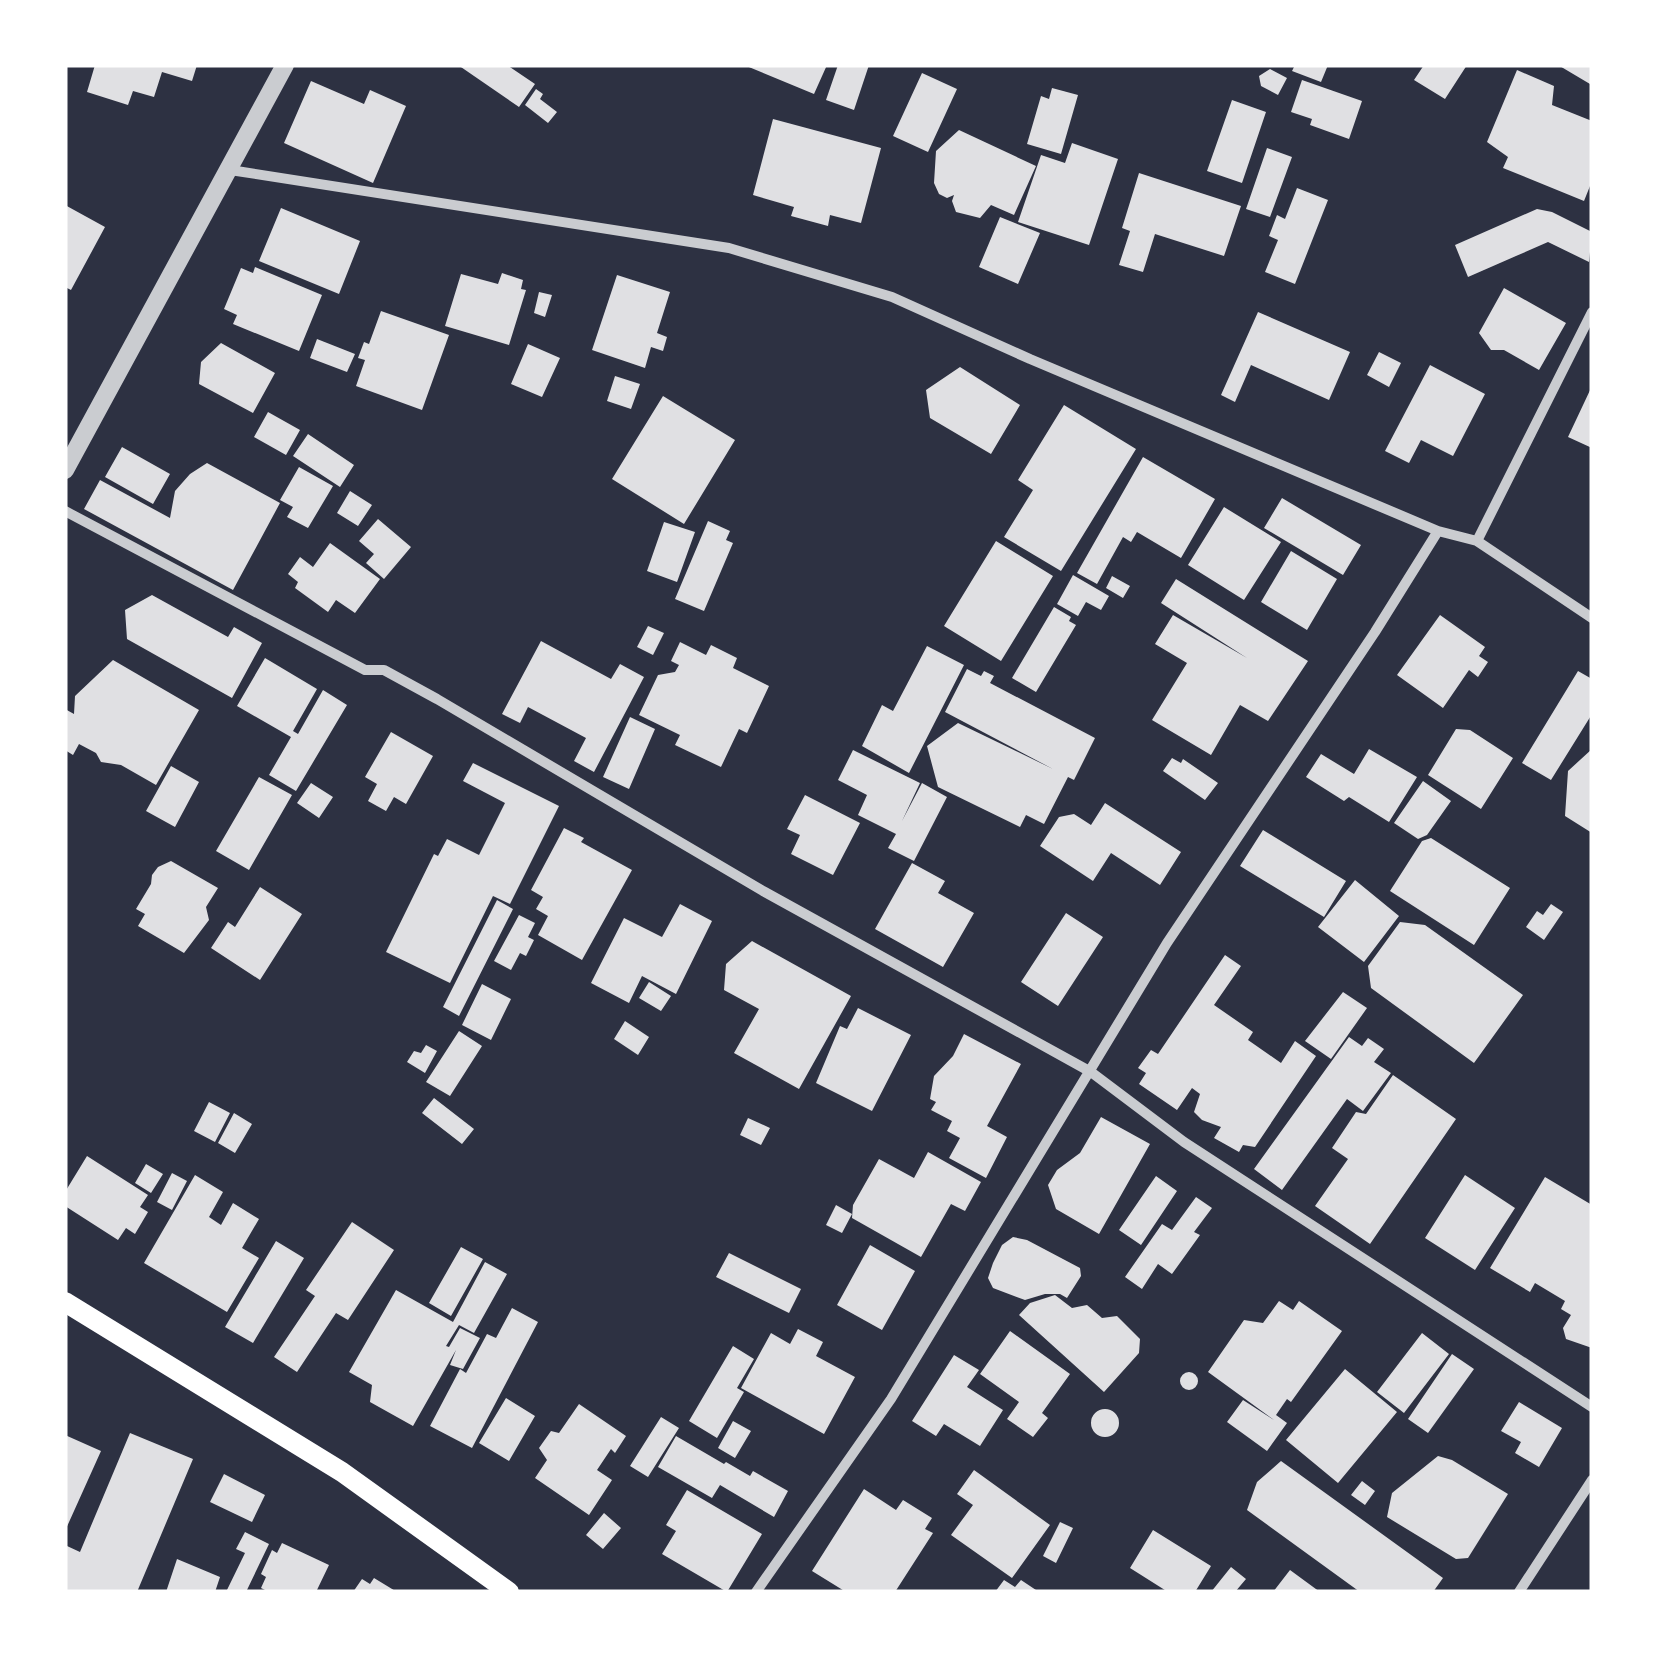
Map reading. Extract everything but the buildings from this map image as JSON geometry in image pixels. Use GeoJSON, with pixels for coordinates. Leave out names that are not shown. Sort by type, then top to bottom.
{"type":"FeatureCollection","features":[{"type":"Feature","properties":{"kind":"main road"},"geometry":{"type":"LineString","coordinates":[[65,1302],[342,1472],[510,1592]]}},
{"type":"Feature","properties":{"kind":"street"},"geometry":{"type":"LineString","coordinates":[[65,470],[285,65]]}},
{"type":"Feature","properties":{"kind":"street"},"geometry":{"type":"LineString","coordinates":[[230,170],[729,248],[892,297],[1438,530],[1477,541],[1592,618]]}},
{"type":"Feature","properties":{"kind":"street"},"geometry":{"type":"LineString","coordinates":[[1477,541],[1592,312]]}},
{"type":"Feature","properties":{"kind":"street"},"geometry":{"type":"LineString","coordinates":[[65,511],[365,670],[384,670],[763,891],[1092,1072],[1184,1142],[1592,1406]]}},
{"type":"Feature","properties":{"kind":"street"},"geometry":{"type":"LineString","coordinates":[[756,1592],[890,1398],[1092,1072],[1167,943],[1416,570],[1438,530]]}},
{"type":"Feature","properties":{"kind":"street"},"geometry":{"type":"LineString","coordinates":[[1519,1592],[1592,1480]]}}]}
